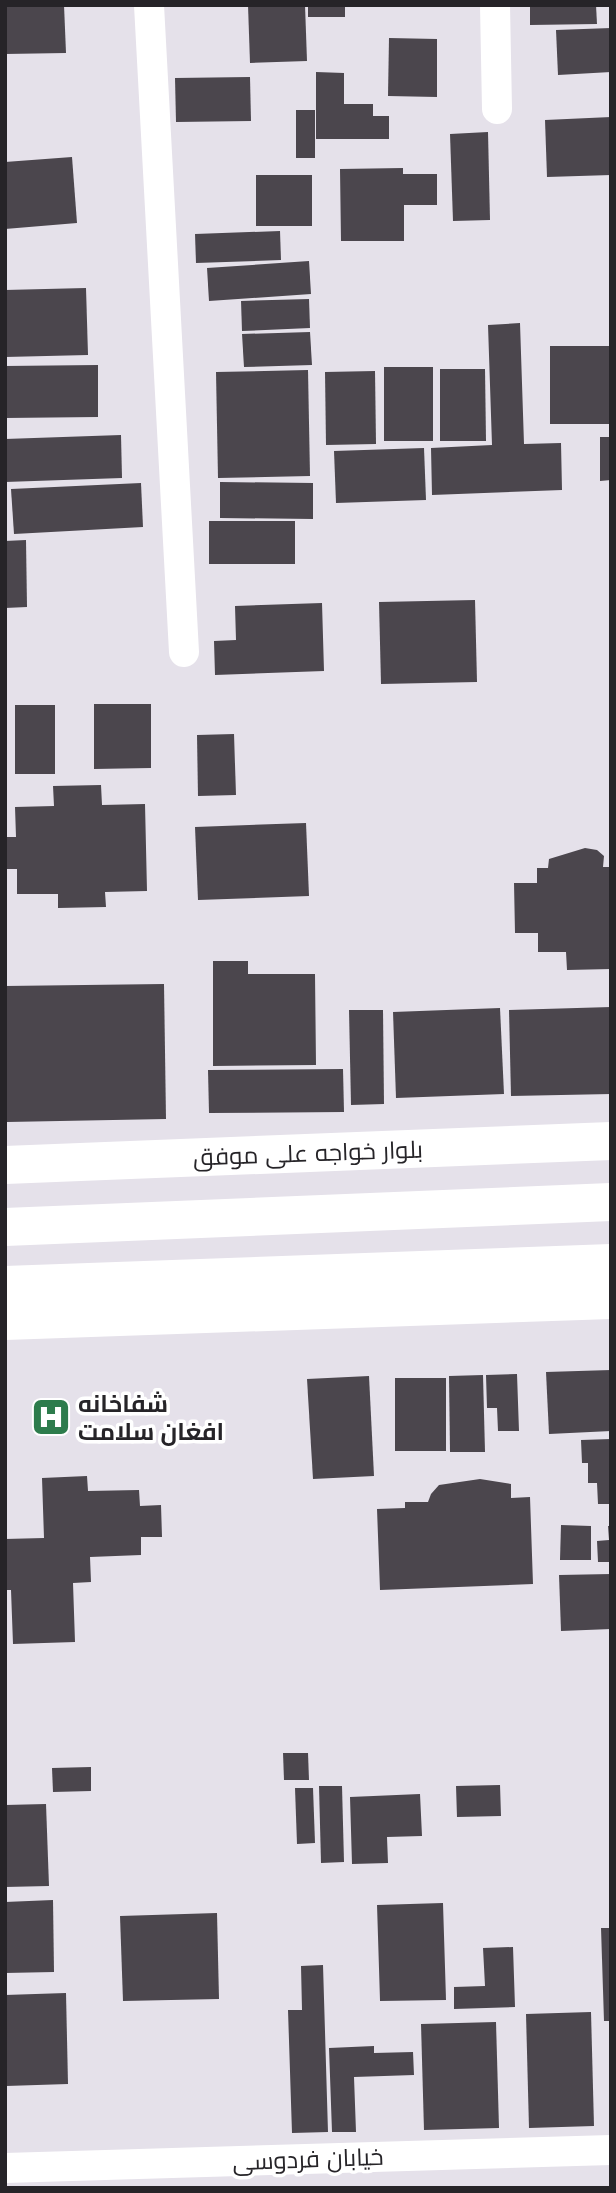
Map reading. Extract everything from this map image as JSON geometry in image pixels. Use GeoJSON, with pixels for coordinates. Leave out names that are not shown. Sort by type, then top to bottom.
{"type":"FeatureCollection","features":[{"type":"Feature","properties":{"kind":"main road","name":"بلوار خواجه علی موفق"},"geometry":{"type":"LineString","coordinates":[[5,1164],[611,1141]]}},
{"type":"Feature","properties":{"kind":"main road"},"geometry":{"type":"LineString","coordinates":[[5,1227],[611,1202]]}},
{"type":"Feature","properties":{"kind":"main road"},"geometry":{"type":"LineString","coordinates":[[5,1285],[611,1263]]}},
{"type":"Feature","properties":{"kind":"main road"},"geometry":{"type":"LineString","coordinates":[[5,1321],[611,1300]]}},
{"type":"Feature","properties":{"kind":"street"},"geometry":{"type":"LineString","coordinates":[[149,5],[184,652]]}},
{"type":"Feature","properties":{"kind":"street"},"geometry":{"type":"LineString","coordinates":[[495,5],[497,109]]}},
{"type":"Feature","properties":{"kind":"street","name":"خیابان فردوسی"},"geometry":{"type":"LineString","coordinates":[[5,2168],[611,2150]]}},
{"type":"Feature","properties":{"kind":"building"},"geometry":{"type":"Polygon","coordinates":[[[5,5],[64,5],[66,53],[5,54],[5,5]]]}},
{"type":"Feature","properties":{"kind":"building"},"geometry":{"type":"Polygon","coordinates":[[[248,5],[305,5],[307,61],[250,63],[248,5]]]}},
{"type":"Feature","properties":{"kind":"building"},"geometry":{"type":"Polygon","coordinates":[[[308,5],[345,5],[345,17],[308,17],[308,5]]]}},
{"type":"Feature","properties":{"kind":"building"},"geometry":{"type":"Polygon","coordinates":[[[530,5],[596,5],[597,24],[530,25],[530,5]]]}},
{"type":"Feature","properties":{"kind":"building"},"geometry":{"type":"Polygon","coordinates":[[[611,28],[611,72],[558,75],[556,30],[611,28]]]}},
{"type":"Feature","properties":{"kind":"building"},"geometry":{"type":"Polygon","coordinates":[[[389,38],[437,39],[437,97],[388,96],[389,38]]]}},
{"type":"Feature","properties":{"kind":"building"},"geometry":{"type":"Polygon","coordinates":[[[316,72],[344,73],[344,104],[373,104],[373,116],[389,116],[389,139],[316,139],[316,72]]]}},
{"type":"Feature","properties":{"kind":"building"},"geometry":{"type":"Polygon","coordinates":[[[250,77],[251,121],[176,122],[175,78],[250,77]]]}},
{"type":"Feature","properties":{"kind":"building"},"geometry":{"type":"Polygon","coordinates":[[[296,110],[315,110],[315,158],[296,158],[296,110]]]}},
{"type":"Feature","properties":{"kind":"building"},"geometry":{"type":"Polygon","coordinates":[[[611,117],[611,175],[547,177],[545,120],[611,117]]]}},
{"type":"Feature","properties":{"kind":"building"},"geometry":{"type":"Polygon","coordinates":[[[488,132],[490,220],[453,221],[450,134],[488,132]]]}},
{"type":"Feature","properties":{"kind":"building"},"geometry":{"type":"Polygon","coordinates":[[[72,157],[77,223],[5,229],[5,162],[72,157]]]}},
{"type":"Feature","properties":{"kind":"building"},"geometry":{"type":"Polygon","coordinates":[[[403,168],[403,174],[437,174],[437,205],[404,205],[404,241],[341,241],[340,169],[403,168]]]}},
{"type":"Feature","properties":{"kind":"building"},"geometry":{"type":"Polygon","coordinates":[[[256,175],[312,175],[312,226],[256,226],[256,175]]]}},
{"type":"Feature","properties":{"kind":"building"},"geometry":{"type":"Polygon","coordinates":[[[280,231],[281,260],[196,263],[195,234],[280,231]]]}},
{"type":"Feature","properties":{"kind":"building"},"geometry":{"type":"Polygon","coordinates":[[[309,261],[311,294],[209,301],[207,268],[309,261]]]}},
{"type":"Feature","properties":{"kind":"building"},"geometry":{"type":"Polygon","coordinates":[[[86,288],[88,355],[5,357],[5,290],[86,288]]]}},
{"type":"Feature","properties":{"kind":"building"},"geometry":{"type":"Polygon","coordinates":[[[309,299],[310,328],[242,331],[241,301],[309,299]]]}},
{"type":"Feature","properties":{"kind":"building"},"geometry":{"type":"Polygon","coordinates":[[[520,323],[524,444],[561,443],[562,490],[432,495],[431,448],[492,445],[488,325],[520,323]]]}},
{"type":"Feature","properties":{"kind":"building"},"geometry":{"type":"Polygon","coordinates":[[[310,332],[312,365],[244,367],[242,334],[310,332]]]}},
{"type":"Feature","properties":{"kind":"building"},"geometry":{"type":"Polygon","coordinates":[[[550,346],[611,346],[611,424],[550,424],[550,346]]]}},
{"type":"Feature","properties":{"kind":"building"},"geometry":{"type":"Polygon","coordinates":[[[98,365],[98,417],[5,418],[5,366],[98,365]]]}},
{"type":"Feature","properties":{"kind":"building"},"geometry":{"type":"Polygon","coordinates":[[[384,367],[433,367],[433,441],[384,441],[384,367]]]}},
{"type":"Feature","properties":{"kind":"building"},"geometry":{"type":"Polygon","coordinates":[[[440,369],[485,369],[486,441],[440,441],[440,369]]]}},
{"type":"Feature","properties":{"kind":"building"},"geometry":{"type":"Polygon","coordinates":[[[308,370],[310,476],[218,478],[216,372],[308,370]]]}},
{"type":"Feature","properties":{"kind":"building"},"geometry":{"type":"Polygon","coordinates":[[[375,371],[376,444],[326,445],[325,372],[375,371]]]}},
{"type":"Feature","properties":{"kind":"building"},"geometry":{"type":"Polygon","coordinates":[[[121,435],[122,478],[5,482],[5,439],[121,435]]]}},
{"type":"Feature","properties":{"kind":"building"},"geometry":{"type":"Polygon","coordinates":[[[600,437],[611,437],[611,480],[600,481],[600,437]]]}},
{"type":"Feature","properties":{"kind":"building"},"geometry":{"type":"Polygon","coordinates":[[[424,448],[426,500],[336,503],[334,451],[424,448]]]}},
{"type":"Feature","properties":{"kind":"building"},"geometry":{"type":"Polygon","coordinates":[[[220,482],[313,483],[313,519],[220,518],[220,482]]]}},
{"type":"Feature","properties":{"kind":"building"},"geometry":{"type":"Polygon","coordinates":[[[141,483],[143,527],[14,534],[11,489],[141,483]]]}},
{"type":"Feature","properties":{"kind":"building"},"geometry":{"type":"Polygon","coordinates":[[[209,521],[295,521],[295,564],[209,564],[209,521]]]}},
{"type":"Feature","properties":{"kind":"building"},"geometry":{"type":"Polygon","coordinates":[[[26,540],[27,607],[5,608],[5,541],[26,540]]]}},
{"type":"Feature","properties":{"kind":"building"},"geometry":{"type":"Polygon","coordinates":[[[475,600],[477,682],[381,684],[379,602],[475,600]]]}},
{"type":"Feature","properties":{"kind":"building"},"geometry":{"type":"Polygon","coordinates":[[[322,603],[324,671],[215,675],[214,641],[236,640],[235,606],[322,603]]]}},
{"type":"Feature","properties":{"kind":"building"},"geometry":{"type":"Polygon","coordinates":[[[94,704],[151,704],[151,768],[94,769],[94,704]]]}},
{"type":"Feature","properties":{"kind":"building"},"geometry":{"type":"Polygon","coordinates":[[[15,705],[55,705],[55,774],[15,774],[15,705]]]}},
{"type":"Feature","properties":{"kind":"building"},"geometry":{"type":"Polygon","coordinates":[[[234,734],[236,795],[198,796],[197,735],[234,734]]]}},
{"type":"Feature","properties":{"kind":"building"},"geometry":{"type":"Polygon","coordinates":[[[101,785],[102,805],[145,804],[147,891],[105,892],[106,907],[58,908],[58,894],[17,894],[17,869],[5,869],[5,837],[16,837],[15,807],[54,806],[53,786],[101,785]]]}},
{"type":"Feature","properties":{"kind":"building"},"geometry":{"type":"Polygon","coordinates":[[[306,823],[309,896],[198,900],[195,827],[306,823]]]}},
{"type":"Feature","properties":{"kind":"building"},"geometry":{"type":"Polygon","coordinates":[[[585,848],[597,850],[604,856],[603,867],[611,867],[611,969],[567,970],[566,952],[538,952],[538,933],[515,933],[514,883],[537,883],[537,868],[548,868],[549,859],[585,848]]]}},
{"type":"Feature","properties":{"kind":"building"},"geometry":{"type":"Polygon","coordinates":[[[213,961],[248,961],[248,974],[315,974],[316,1065],[213,1066],[213,961]]]}},
{"type":"Feature","properties":{"kind":"building"},"geometry":{"type":"Polygon","coordinates":[[[164,984],[166,1119],[7,1122],[5,986],[164,984]]]}},
{"type":"Feature","properties":{"kind":"building"},"geometry":{"type":"Polygon","coordinates":[[[611,1007],[611,1094],[511,1096],[509,1010],[611,1007]]]}},
{"type":"Feature","properties":{"kind":"building"},"geometry":{"type":"Polygon","coordinates":[[[500,1008],[504,1094],[396,1098],[393,1012],[500,1008]]]}},
{"type":"Feature","properties":{"kind":"building"},"geometry":{"type":"Polygon","coordinates":[[[349,1010],[383,1010],[384,1104],[351,1105],[349,1010]]]}},
{"type":"Feature","properties":{"kind":"building"},"geometry":{"type":"Polygon","coordinates":[[[343,1069],[344,1112],[209,1113],[208,1070],[343,1069]]]}},
{"type":"Feature","properties":{"kind":"building"},"geometry":{"type":"Polygon","coordinates":[[[611,1370],[611,1431],[549,1434],[546,1372],[611,1370]]]}},
{"type":"Feature","properties":{"kind":"building"},"geometry":{"type":"Polygon","coordinates":[[[517,1374],[519,1431],[498,1431],[497,1408],[487,1408],[486,1375],[517,1374]]]}},
{"type":"Feature","properties":{"kind":"building"},"geometry":{"type":"Polygon","coordinates":[[[483,1375],[485,1452],[450,1452],[449,1376],[483,1375]]]}},
{"type":"Feature","properties":{"kind":"building"},"geometry":{"type":"Polygon","coordinates":[[[369,1376],[374,1476],[313,1479],[307,1379],[369,1376]]]}},
{"type":"Feature","properties":{"kind":"building"},"geometry":{"type":"Polygon","coordinates":[[[395,1378],[446,1378],[446,1451],[395,1451],[395,1378]]]}},
{"type":"Feature","properties":{"kind":"building"},"geometry":{"type":"Polygon","coordinates":[[[611,1439],[611,1504],[598,1504],[597,1483],[588,1483],[588,1463],[582,1463],[581,1440],[611,1439]]]}},
{"type":"Feature","properties":{"kind":"building"},"geometry":{"type":"Polygon","coordinates":[[[87,1476],[88,1491],[139,1490],[140,1506],[161,1505],[162,1537],[141,1537],[141,1555],[90,1557],[91,1582],[73,1583],[75,1642],[13,1644],[11,1590],[5,1590],[5,1539],[44,1538],[42,1478],[87,1476]]]}},
{"type":"Feature","properties":{"kind":"building"},"geometry":{"type":"Polygon","coordinates":[[[480,1479],[511,1484],[511,1498],[530,1497],[533,1584],[380,1590],[377,1509],[405,1508],[405,1502],[428,1502],[439,1485],[480,1479]]]}},
{"type":"Feature","properties":{"kind":"building"},"geometry":{"type":"Polygon","coordinates":[[[561,1525],[591,1526],[591,1560],[560,1560],[561,1525]]]}},
{"type":"Feature","properties":{"kind":"building"},"geometry":{"type":"Polygon","coordinates":[[[608,1526],[611,1526],[611,1562],[598,1562],[597,1541],[609,1540],[608,1526]]]}},
{"type":"Feature","properties":{"kind":"building"},"geometry":{"type":"Polygon","coordinates":[[[611,1574],[611,1629],[561,1631],[559,1575],[611,1574]]]}},
{"type":"Feature","properties":{"kind":"building"},"geometry":{"type":"Polygon","coordinates":[[[283,1753],[308,1753],[309,1780],[284,1780],[283,1753]]]}},
{"type":"Feature","properties":{"kind":"building"},"geometry":{"type":"Polygon","coordinates":[[[91,1767],[91,1791],[53,1792],[52,1768],[91,1767]]]}},
{"type":"Feature","properties":{"kind":"building"},"geometry":{"type":"Polygon","coordinates":[[[500,1785],[501,1816],[457,1817],[456,1786],[500,1785]]]}},
{"type":"Feature","properties":{"kind":"building"},"geometry":{"type":"Polygon","coordinates":[[[319,1786],[342,1786],[344,1862],[321,1863],[319,1786]]]}},
{"type":"Feature","properties":{"kind":"building"},"geometry":{"type":"Polygon","coordinates":[[[295,1788],[313,1788],[315,1843],[297,1844],[295,1788]]]}},
{"type":"Feature","properties":{"kind":"building"},"geometry":{"type":"Polygon","coordinates":[[[420,1794],[422,1836],[387,1837],[388,1863],[352,1864],[350,1797],[420,1794]]]}},
{"type":"Feature","properties":{"kind":"building"},"geometry":{"type":"Polygon","coordinates":[[[46,1804],[49,1886],[5,1887],[5,1805],[46,1804]]]}},
{"type":"Feature","properties":{"kind":"building"},"geometry":{"type":"Polygon","coordinates":[[[53,1900],[54,1972],[5,1973],[5,1902],[53,1900]]]}},
{"type":"Feature","properties":{"kind":"building"},"geometry":{"type":"Polygon","coordinates":[[[443,1903],[446,2000],[380,2001],[377,1905],[443,1903]]]}},
{"type":"Feature","properties":{"kind":"building"},"geometry":{"type":"Polygon","coordinates":[[[217,1913],[219,1999],[123,2001],[120,1916],[217,1913]]]}},
{"type":"Feature","properties":{"kind":"building"},"geometry":{"type":"Polygon","coordinates":[[[601,1928],[611,1928],[611,2021],[604,2021],[601,1928]]]}},
{"type":"Feature","properties":{"kind":"building"},"geometry":{"type":"Polygon","coordinates":[[[513,1947],[515,2007],[454,2009],[454,1987],[485,1986],[483,1948],[513,1947]]]}},
{"type":"Feature","properties":{"kind":"building"},"geometry":{"type":"Polygon","coordinates":[[[323,1965],[328,2132],[292,2133],[288,2010],[302,2010],[301,1966],[323,1965]]]}},
{"type":"Feature","properties":{"kind":"building"},"geometry":{"type":"Polygon","coordinates":[[[66,1993],[68,2084],[6,2086],[5,1995],[66,1993]]]}},
{"type":"Feature","properties":{"kind":"building"},"geometry":{"type":"Polygon","coordinates":[[[591,2012],[594,2126],[529,2128],[526,2014],[591,2012]]]}},
{"type":"Feature","properties":{"kind":"building"},"geometry":{"type":"Polygon","coordinates":[[[496,2022],[499,2128],[424,2130],[421,2024],[496,2022]]]}},
{"type":"Feature","properties":{"kind":"building"},"geometry":{"type":"Polygon","coordinates":[[[374,2046],[374,2053],[413,2052],[414,2075],[354,2077],[356,2132],[332,2132],[329,2048],[374,2046]]]}},
{"type":"Feature","properties":{"kind":"place","name":"شفاخانه افغان سلامت"},"geometry":{"type":"Point","coordinates":[51,1417]}}]}
